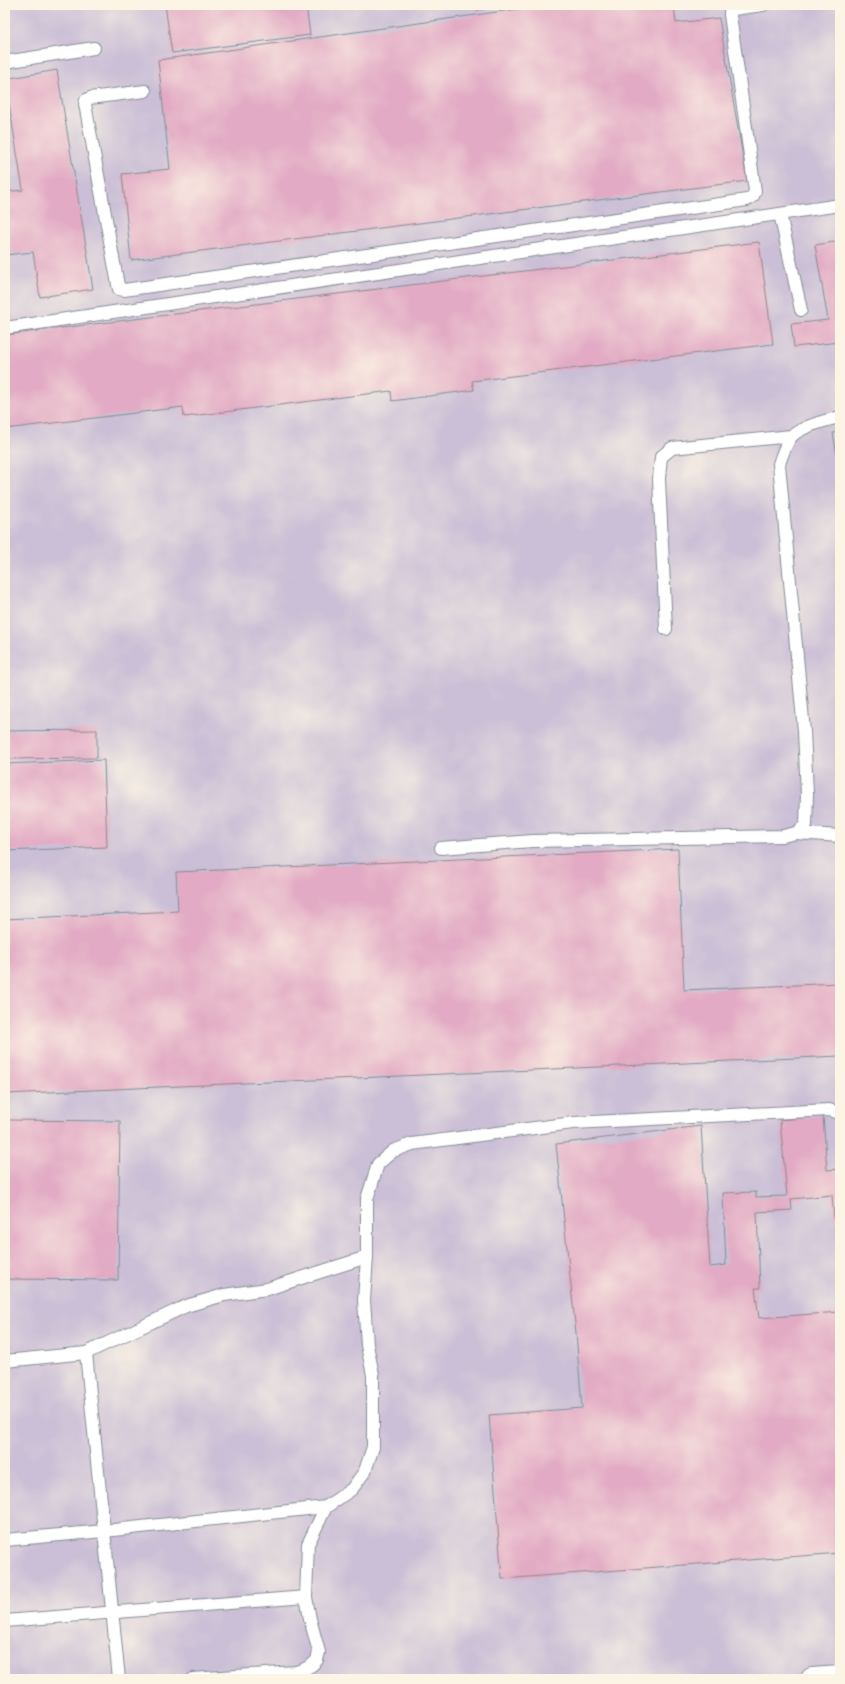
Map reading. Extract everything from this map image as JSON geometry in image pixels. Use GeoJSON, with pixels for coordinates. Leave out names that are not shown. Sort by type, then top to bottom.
{"type":"FeatureCollection","features":[{"type":"Feature","properties":{"kind":"street"},"geometry":{"type":"LineString","coordinates":[[812,1679],[840,1677]]}},
{"type":"Feature","properties":{"kind":"lane"},"geometry":{"type":"LineString","coordinates":[[145,91],[90,98],[86,100],[85,104],[119,289],[124,290],[747,200],[753,196],[755,191],[730,12],[733,9],[763,5]]}},
{"type":"Feature","properties":{"kind":"lane"},"geometry":{"type":"LineString","coordinates":[[5,62],[94,48]]}},
{"type":"Feature","properties":{"kind":"lane"},"geometry":{"type":"LineString","coordinates":[[5,328],[840,205]]}},
{"type":"Feature","properties":{"kind":"lane"},"geometry":{"type":"LineString","coordinates":[[780,214],[802,310]]}},
{"type":"Feature","properties":{"kind":"lane"},"geometry":{"type":"LineString","coordinates":[[666,628],[659,479],[661,457],[672,448],[791,436],[824,420],[840,417]]}},
{"type":"Feature","properties":{"kind":"lane"},"geometry":{"type":"LineString","coordinates":[[791,436],[779,464],[804,731],[807,794],[806,825],[796,833]]}},
{"type":"Feature","properties":{"kind":"lane"},"geometry":{"type":"LineString","coordinates":[[441,848],[532,841],[783,836],[796,833],[840,836]]}},
{"type":"Feature","properties":{"kind":"lane"},"geometry":{"type":"LineString","coordinates":[[5,1540],[326,1507],[352,1489],[365,1471],[373,1447],[373,1375],[367,1345],[364,1300],[367,1199],[378,1164],[393,1151],[412,1144],[573,1124],[829,1110],[840,1113]]}},
{"type":"Feature","properties":{"kind":"lane"},"geometry":{"type":"LineString","coordinates":[[5,1360],[86,1353],[186,1306],[224,1295],[267,1289],[366,1257]]}},
{"type":"Feature","properties":{"kind":"lane"},"geometry":{"type":"LineString","coordinates":[[86,1353],[119,1679]]}},
{"type":"Feature","properties":{"kind":"lane"},"geometry":{"type":"LineString","coordinates":[[192,1679],[295,1672],[303,1670],[317,1660],[319,1652],[306,1597],[308,1544],[326,1507]]}},
{"type":"Feature","properties":{"kind":"lane"},"geometry":{"type":"LineString","coordinates":[[5,1621],[306,1597]]}},
{"type":"Feature","properties":{"kind":"shaded area"},"geometry":{"type":"Polygon","coordinates":[[[5,5],[840,5],[840,1679],[5,1679],[5,5]]]}},
{"type":"Feature","properties":{"kind":"building"},"geometry":{"type":"Polygon","coordinates":[[[165,5],[306,5],[310,35],[172,53],[165,5]]]}},
{"type":"Feature","properties":{"kind":"building"},"geometry":{"type":"Polygon","coordinates":[[[476,5],[509,5],[509,6],[477,10],[476,5]]]}},
{"type":"Feature","properties":{"kind":"building"},"geometry":{"type":"Polygon","coordinates":[[[546,5],[674,5],[676,23],[719,18],[747,181],[131,260],[122,174],[170,169],[158,60],[546,5]]]}},
{"type":"Feature","properties":{"kind":"building"},"geometry":{"type":"Polygon","coordinates":[[[57,70],[93,289],[40,297],[33,252],[5,255],[5,192],[23,190],[5,79],[57,70]]]}},
{"type":"Feature","properties":{"kind":"building"},"geometry":{"type":"Polygon","coordinates":[[[840,241],[840,342],[794,347],[791,324],[828,320],[815,245],[840,241]]]}},
{"type":"Feature","properties":{"kind":"building"},"geometry":{"type":"Polygon","coordinates":[[[759,242],[773,344],[472,381],[474,390],[392,401],[391,391],[184,417],[183,407],[5,429],[5,335],[759,242]]]}},
{"type":"Feature","properties":{"kind":"building"},"geometry":{"type":"Polygon","coordinates":[[[840,432],[840,466],[839,466],[833,433],[840,432]]]}},
{"type":"Feature","properties":{"kind":"building"},"geometry":{"type":"Polygon","coordinates":[[[97,730],[97,758],[5,759],[5,731],[97,730]]]}},
{"type":"Feature","properties":{"kind":"building"},"geometry":{"type":"Polygon","coordinates":[[[104,760],[107,847],[5,851],[5,764],[104,760]]]}},
{"type":"Feature","properties":{"kind":"building"},"geometry":{"type":"Polygon","coordinates":[[[678,849],[684,990],[840,983],[840,1056],[5,1094],[5,919],[178,911],[176,872],[678,849]]]}},
{"type":"Feature","properties":{"kind":"building"},"geometry":{"type":"Polygon","coordinates":[[[823,1116],[827,1170],[840,1169],[840,1219],[834,1219],[832,1195],[791,1199],[792,1210],[757,1212],[760,1288],[755,1288],[759,1318],[840,1312],[840,1553],[502,1579],[489,1415],[582,1408],[576,1333],[556,1144],[701,1126],[710,1267],[726,1265],[723,1193],[756,1192],[756,1197],[787,1196],[780,1120],[823,1116]]]}},
{"type":"Feature","properties":{"kind":"building"},"geometry":{"type":"Polygon","coordinates":[[[5,1120],[120,1121],[118,1280],[5,1279],[5,1120]]]}}]}
